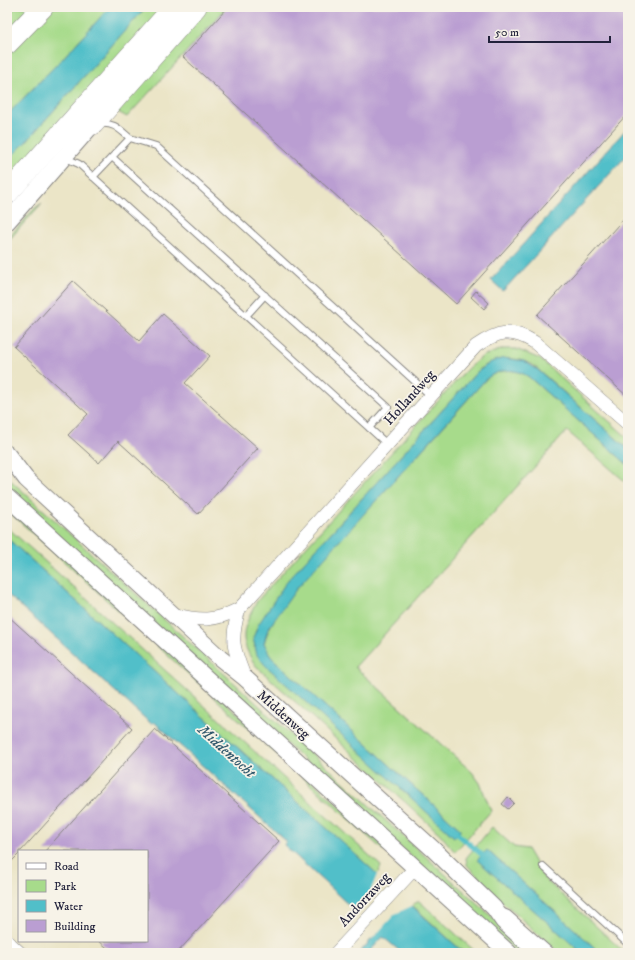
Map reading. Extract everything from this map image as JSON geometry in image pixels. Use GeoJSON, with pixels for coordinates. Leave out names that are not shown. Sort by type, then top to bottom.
{"type":"FeatureCollection","features":[{"type":"Feature","properties":{"kind":"highway"},"geometry":{"type":"LineString","coordinates":[[7,44],[43,7]]}},
{"type":"Feature","properties":{"kind":"highway"},"geometry":{"type":"LineString","coordinates":[[7,194],[174,7]]}},
{"type":"Feature","properties":{"kind":"highway"},"geometry":{"type":"LineString","coordinates":[[92,124],[196,7]]}},
{"type":"Feature","properties":{"kind":"street"},"geometry":{"type":"LineString","coordinates":[[7,222],[92,124]]}},
{"type":"Feature","properties":{"kind":"street","name":"Hollandweg"},"geometry":{"type":"LineString","coordinates":[[171,614],[198,620],[212,620],[223,617],[240,609],[476,346],[495,334],[514,333],[524,336],[534,342],[628,424]]}},
{"type":"Feature","properties":{"kind":"street","name":"Middenweg"},"geometry":{"type":"LineString","coordinates":[[7,454],[26,479],[171,614],[220,658],[245,678],[433,849],[494,908],[502,921],[538,953]]}},
{"type":"Feature","properties":{"kind":"street","name":"Middenweg"},"geometry":{"type":"LineString","coordinates":[[7,467],[26,479]]}},
{"type":"Feature","properties":{"kind":"street","name":"Middenweg"},"geometry":{"type":"LineString","coordinates":[[7,497],[509,953]]}},
{"type":"Feature","properties":{"kind":"street","name":"Hollandweg"},"geometry":{"type":"LineString","coordinates":[[240,609],[232,640],[235,654],[245,678]]}},
{"type":"Feature","properties":{"kind":"street","name":"Andorraweg"},"geometry":{"type":"LineString","coordinates":[[336,953],[416,867]]}},
{"type":"Feature","properties":{"kind":"street"},"geometry":{"type":"LineString","coordinates":[[7,941],[20,953]]}},
{"type":"Feature","properties":{"kind":"lane"},"geometry":{"type":"LineString","coordinates":[[92,124],[109,123],[130,138],[156,146],[431,396]]}},
{"type":"Feature","properties":{"kind":"lane"},"geometry":{"type":"LineString","coordinates":[[93,177],[130,138]]}},
{"type":"Feature","properties":{"kind":"lane"},"geometry":{"type":"LineString","coordinates":[[64,157],[74,160],[388,444]]}},
{"type":"Feature","properties":{"kind":"lane"},"geometry":{"type":"LineString","coordinates":[[112,157],[388,407],[369,428]]}},
{"type":"Feature","properties":{"kind":"lane"},"geometry":{"type":"LineString","coordinates":[[246,316],[265,295]]}},
{"type":"Feature","properties":{"kind":"lane"},"geometry":{"type":"LineString","coordinates":[[543,866],[628,944]]}},
{"type":"Feature","properties":{"kind":"lane"},"geometry":{"type":"LineString","coordinates":[[494,908],[508,914],[552,953]]}},
{"type":"Feature","properties":{"kind":"green space"},"geometry":{"type":"Polygon","coordinates":[[[16,7],[38,7],[7,39],[7,16],[16,7]]]}},
{"type":"Feature","properties":{"kind":"green space"},"geometry":{"type":"Polygon","coordinates":[[[51,7],[110,7],[7,115],[7,53],[51,7]]]}},
{"type":"Feature","properties":{"kind":"green space"},"geometry":{"type":"Polygon","coordinates":[[[146,7],[168,7],[7,188],[7,161],[146,7]]]}},
{"type":"Feature","properties":{"kind":"green space"},"geometry":{"type":"Polygon","coordinates":[[[202,7],[227,7],[127,117],[116,111],[202,7]]]}},
{"type":"Feature","properties":{"kind":"green space"},"geometry":{"type":"Polygon","coordinates":[[[42,203],[7,242],[7,239],[35,208],[42,203]]]}},
{"type":"Feature","properties":{"kind":"green space"},"geometry":{"type":"Polygon","coordinates":[[[503,349],[516,349],[540,359],[628,438],[628,449],[533,365],[511,359],[504,359],[490,363],[477,372],[287,581],[254,647],[454,837],[461,830],[271,657],[264,644],[269,630],[292,594],[307,575],[491,375],[508,370],[524,374],[529,377],[628,465],[628,484],[567,431],[355,667],[472,772],[480,783],[491,811],[455,852],[440,834],[256,666],[246,648],[244,634],[248,619],[257,601],[468,368],[483,356],[503,349]]]}},
{"type":"Feature","properties":{"kind":"green space"},"geometry":{"type":"Polygon","coordinates":[[[7,477],[532,953],[517,953],[7,490],[7,477]]]}},
{"type":"Feature","properties":{"kind":"green space"},"geometry":{"type":"Polygon","coordinates":[[[7,502],[383,846],[384,851],[7,510],[7,502]]]}},
{"type":"Feature","properties":{"kind":"green space"},"geometry":{"type":"Polygon","coordinates":[[[7,527],[381,866],[378,875],[7,538],[7,527]]]}},
{"type":"Feature","properties":{"kind":"green space"},"geometry":{"type":"Polygon","coordinates":[[[492,827],[514,847],[527,849],[544,878],[625,953],[590,953],[595,948],[487,850],[478,860],[582,953],[559,953],[496,896],[467,865],[466,858],[492,827]]]}},
{"type":"Feature","properties":{"kind":"green space"},"geometry":{"type":"Polygon","coordinates":[[[419,901],[477,953],[464,953],[412,905],[419,901]]]}},
{"type":"Feature","properties":{"kind":"water"},"geometry":{"type":"Polygon","coordinates":[[[110,7],[146,7],[7,161],[7,115],[110,7]]]}},
{"type":"Feature","properties":{"kind":"water"},"geometry":{"type":"Polygon","coordinates":[[[628,127],[628,154],[503,291],[491,280],[628,127]]]}},
{"type":"Feature","properties":{"kind":"water"},"geometry":{"type":"Polygon","coordinates":[[[504,358],[524,361],[538,370],[628,449],[628,465],[529,377],[518,372],[508,370],[491,375],[297,588],[268,629],[264,643],[271,657],[461,830],[454,837],[265,665],[257,655],[253,638],[258,625],[287,581],[477,372],[491,362],[504,358]]]}},
{"type":"Feature","properties":{"kind":"water","name":"Middentocht"},"geometry":{"type":"Polygon","coordinates":[[[7,538],[464,953],[402,953],[383,937],[368,953],[359,953],[378,932],[284,845],[286,841],[154,722],[152,724],[148,721],[7,594],[7,538]]]}},
{"type":"Feature","properties":{"kind":"water"},"geometry":{"type":"Polygon","coordinates":[[[487,850],[595,948],[590,953],[582,953],[477,860],[487,850]]]}},
{"type":"Feature","properties":{"kind":"pier"},"geometry":{"type":"Polygon","coordinates":[[[378,872],[414,905],[395,914],[372,939],[370,938],[375,932],[353,911],[370,892],[378,872]]]}},
{"type":"Feature","properties":{"kind":"building"},"geometry":{"type":"Polygon","coordinates":[[[228,7],[617,7],[628,17],[628,113],[456,304],[183,57],[228,7]]]}},
{"type":"Feature","properties":{"kind":"building"},"geometry":{"type":"Polygon","coordinates":[[[628,214],[628,397],[537,315],[628,214]]]}},
{"type":"Feature","properties":{"kind":"building"},"geometry":{"type":"Polygon","coordinates":[[[73,281],[139,341],[163,314],[210,356],[185,383],[258,448],[198,514],[118,441],[99,463],[68,435],[88,414],[14,347],[73,281]]]}},
{"type":"Feature","properties":{"kind":"building"},"geometry":{"type":"Polygon","coordinates":[[[476,291],[489,303],[484,309],[471,297],[476,291]]]}},
{"type":"Feature","properties":{"kind":"building"},"geometry":{"type":"Polygon","coordinates":[[[7,615],[132,728],[22,850],[18,850],[18,855],[9,864],[7,862],[7,615]]]}},
{"type":"Feature","properties":{"kind":"building"},"geometry":{"type":"Polygon","coordinates":[[[155,729],[279,841],[177,953],[113,953],[100,942],[148,942],[148,850],[46,850],[155,729]]]}},
{"type":"Feature","properties":{"kind":"building"},"geometry":{"type":"Polygon","coordinates":[[[508,797],[514,803],[508,809],[502,804],[508,797]]]}},
{"type":"Feature","properties":{"kind":"waterway"},"geometry":{"type":"LineString","coordinates":[[453,830],[487,859]]}}]}
